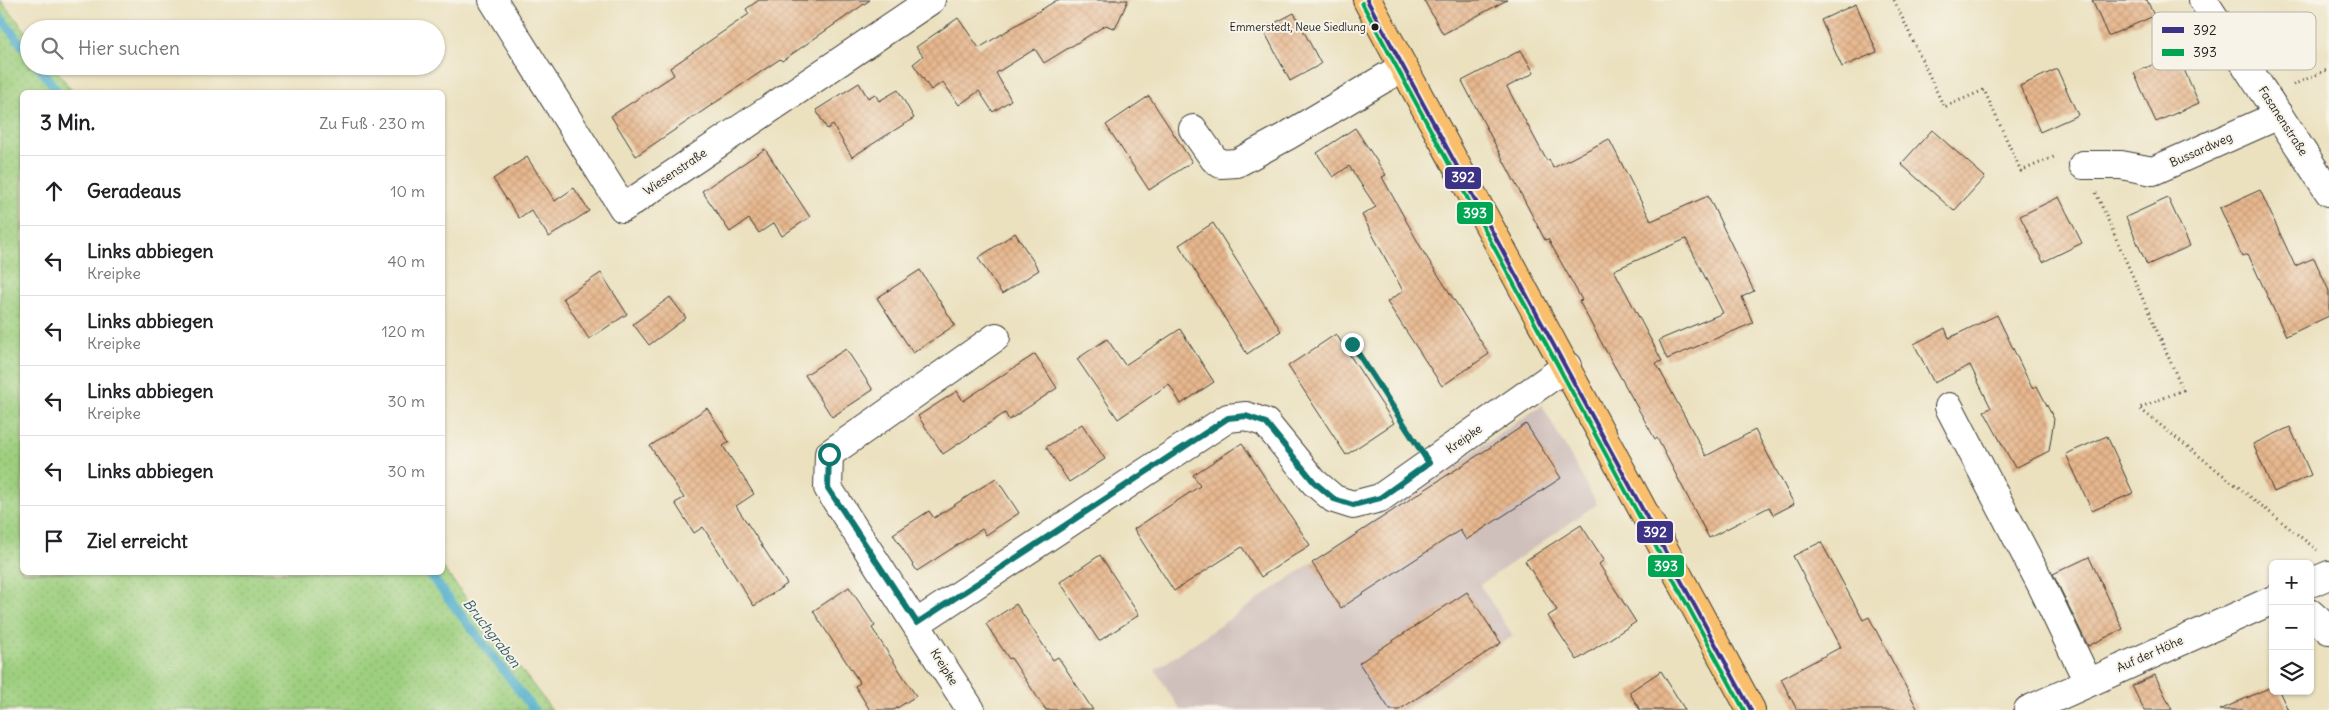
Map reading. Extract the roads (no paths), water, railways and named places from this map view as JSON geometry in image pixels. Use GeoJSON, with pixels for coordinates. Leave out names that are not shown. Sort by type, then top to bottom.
{"type":"FeatureCollection","features":[{"type":"Feature","properties":{"kind":"main road"},"geometry":{"type":"LineString","coordinates":[[1367,0],[1567,366],[1751,710]]}},
{"type":"Feature","properties":{"kind":"street","name":"Wiesenstraße"},"geometry":{"type":"LineString","coordinates":[[494,0],[623,208],[931,0]]}},
{"type":"Feature","properties":{"kind":"street","name":"Fasanenstraße"},"geometry":{"type":"LineString","coordinates":[[2202,0],[2210,12]]}},
{"type":"Feature","properties":{"kind":"street"},"geometry":{"type":"LineString","coordinates":[[1193,129],[1214,159],[1221,164],[1237,163],[1287,136],[1403,67]]}},
{"type":"Feature","properties":{"kind":"street","name":"Fasanenstraße"},"geometry":{"type":"LineString","coordinates":[[2249,70],[2329,192]]}},
{"type":"Feature","properties":{"kind":"street","name":"Bussardweg"},"geometry":{"type":"LineString","coordinates":[[2083,164],[2120,165],[2153,171],[2273,106]]}},
{"type":"Feature","properties":{"kind":"street","name":"Kreipke"},"geometry":{"type":"LineString","coordinates":[[971,710],[917,623],[828,488],[829,454],[996,337]]}},
{"type":"Feature","properties":{"kind":"street","name":"Kreipke"},"geometry":{"type":"LineString","coordinates":[[917,623],[1228,418],[1246,416],[1266,423],[1314,482],[1334,499],[1353,505],[1380,498],[1567,366]]}},
{"type":"Feature","properties":{"kind":"street"},"geometry":{"type":"LineString","coordinates":[[1949,407],[2041,584],[2088,682]]}},
{"type":"Feature","properties":{"kind":"street"},"geometry":{"type":"LineString","coordinates":[[2314,578],[2325,564]]}},
{"type":"Feature","properties":{"kind":"street","name":"Auf der Höhe"},"geometry":{"type":"LineString","coordinates":[[2028,710],[2269,602]]}},
{"type":"Feature","properties":{"kind":"street"},"geometry":{"type":"LineString","coordinates":[[2314,617],[2329,630]]}},
{"type":"Feature","properties":{"kind":"waterway","name":"Bruchgraben"},"geometry":{"type":"LineString","coordinates":[[0,17],[20,43]]}},
{"type":"Feature","properties":{"kind":"waterway","name":"Bruchgraben"},"geometry":{"type":"LineString","coordinates":[[45,75],[56,90]]}},
{"type":"Feature","properties":{"kind":"waterway","name":"Bruchgraben"},"geometry":{"type":"LineString","coordinates":[[430,575],[534,710]]}},
{"type":"Feature","properties":{"kind":"place","name":"Emmerstedt, Neue Siedlung"},"geometry":{"type":"Point","coordinates":[1375,27]}}]}
